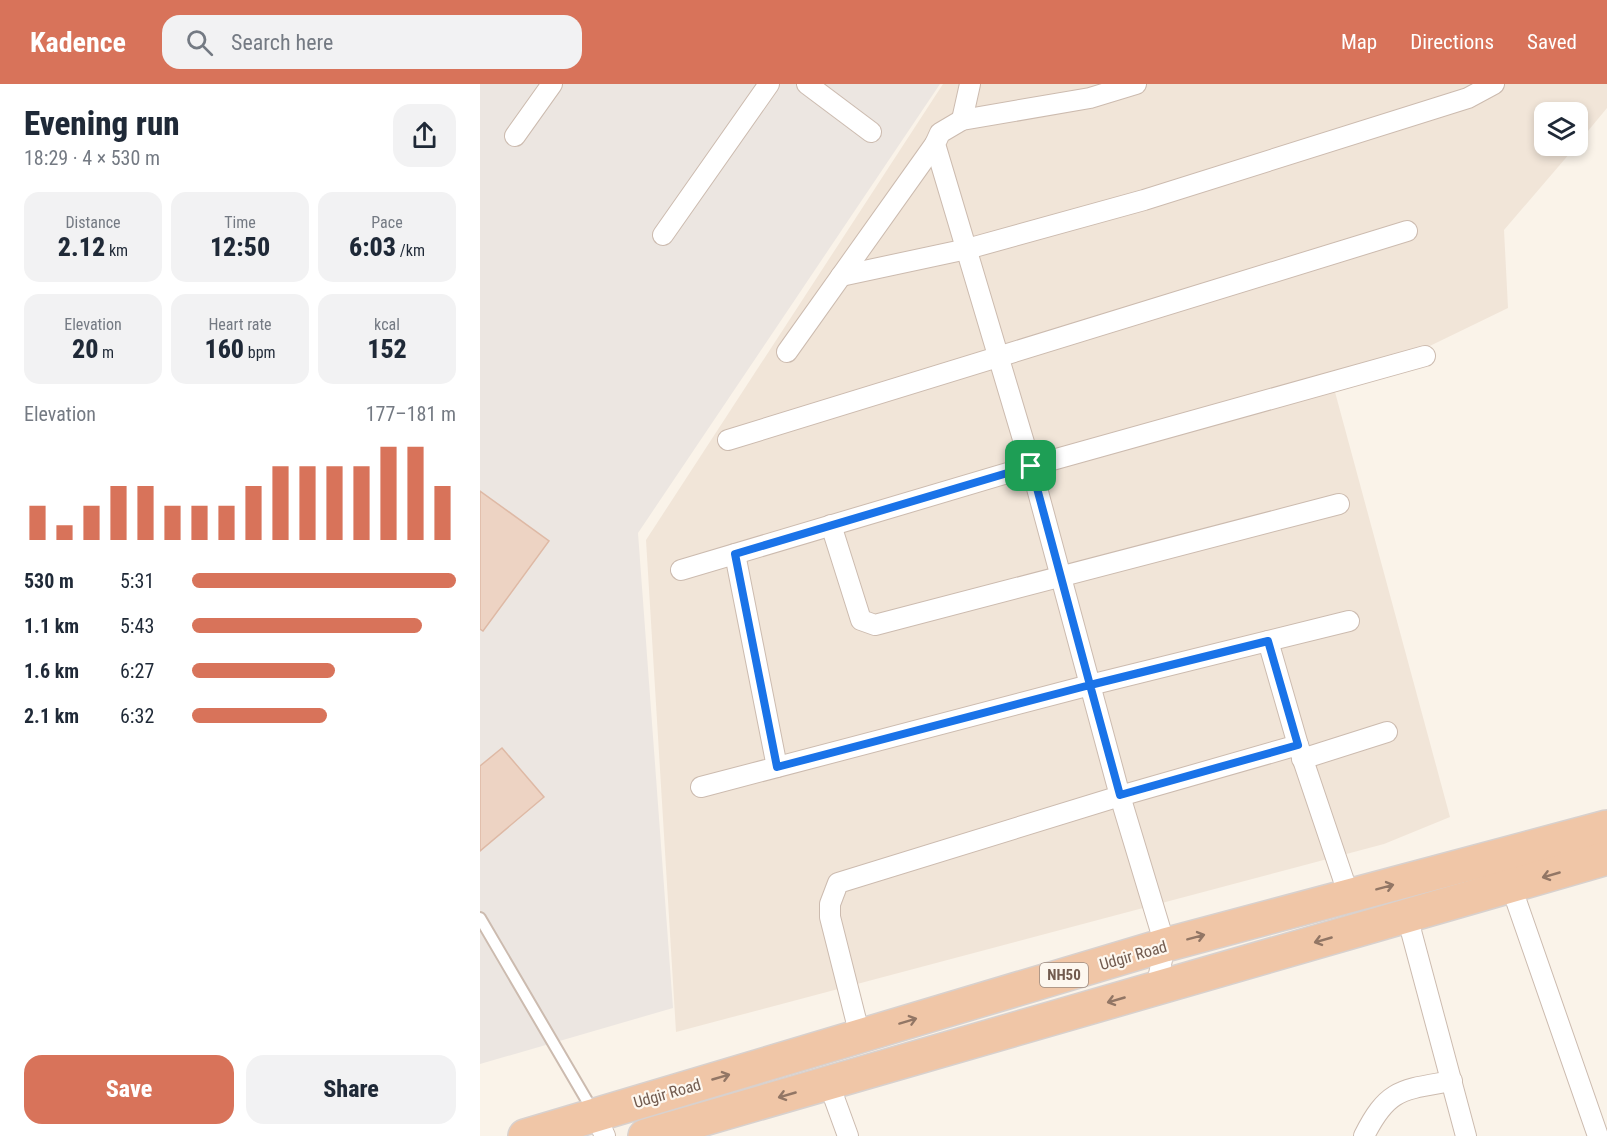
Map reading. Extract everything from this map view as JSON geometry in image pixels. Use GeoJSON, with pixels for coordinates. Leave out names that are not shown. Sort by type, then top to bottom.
{"type":"FeatureCollection","features":[{"type":"Feature","properties":{"kind":"highway","name":"Udgir Road"},"geometry":{"type":"LineString","coordinates":[[525,1136],[600,1125],[860,1036],[1165,945],[1607,827]]}},
{"type":"Feature","properties":{"kind":"highway","name":"NH50"},"geometry":{"type":"LineString","coordinates":[[645,1136],[1607,858]]}},
{"type":"Feature","properties":{"kind":"street"},"geometry":{"type":"LineString","coordinates":[[515,136],[552,84]]}},
{"type":"Feature","properties":{"kind":"street"},"geometry":{"type":"LineString","coordinates":[[663,235],[770,84]]}},
{"type":"Feature","properties":{"kind":"street"},"geometry":{"type":"LineString","coordinates":[[807,84],[871,132]]}},
{"type":"Feature","properties":{"kind":"street"},"geometry":{"type":"LineString","coordinates":[[962,120],[970,84]]}},
{"type":"Feature","properties":{"kind":"street"},"geometry":{"type":"LineString","coordinates":[[787,352],[935,144],[940,133],[962,120],[1090,98],[1136,84]]}},
{"type":"Feature","properties":{"kind":"street"},"geometry":{"type":"LineString","coordinates":[[841,276],[967,249],[1155,197],[1468,98],[1494,84]]}},
{"type":"Feature","properties":{"kind":"street"},"geometry":{"type":"LineString","coordinates":[[935,144],[1031,466],[1120,795],[1165,945],[1156,989]]}},
{"type":"Feature","properties":{"kind":"street"},"geometry":{"type":"LineString","coordinates":[[728,440],[998,359],[1407,231]]}},
{"type":"Feature","properties":{"kind":"street"},"geometry":{"type":"LineString","coordinates":[[681,570],[1031,466],[1425,356]]}},
{"type":"Feature","properties":{"kind":"street"},"geometry":{"type":"LineString","coordinates":[[831,525],[861,620],[870,625],[1339,504]]}},
{"type":"Feature","properties":{"kind":"street"},"geometry":{"type":"LineString","coordinates":[[735,554],[777,767]]}},
{"type":"Feature","properties":{"kind":"street"},"geometry":{"type":"LineString","coordinates":[[701,787],[1090,685],[1349,621]]}},
{"type":"Feature","properties":{"kind":"street"},"geometry":{"type":"LineString","coordinates":[[1268,641],[1300,752],[1349,896]]}},
{"type":"Feature","properties":{"kind":"street"},"geometry":{"type":"LineString","coordinates":[[860,1036],[830,917],[830,904],[838,883],[1120,795],[1387,732]]}},
{"type":"Feature","properties":{"kind":"street"},"geometry":{"type":"LineString","coordinates":[[1511,886],[1597,1133]]}},
{"type":"Feature","properties":{"kind":"street"},"geometry":{"type":"LineString","coordinates":[[1407,916],[1466,1136]]}},
{"type":"Feature","properties":{"kind":"street"},"geometry":{"type":"LineString","coordinates":[[1364,1136],[1385,1100],[1406,1090],[1452,1081]]}},
{"type":"Feature","properties":{"kind":"street"},"geometry":{"type":"LineString","coordinates":[[829,1084],[848,1136]]}},
{"type":"Feature","properties":{"kind":"lane"},"geometry":{"type":"LineString","coordinates":[[480,918],[600,1125]]}},
{"type":"Feature","properties":{"kind":"shaded area"},"geometry":{"type":"Polygon","coordinates":[[[480,84],[940,84],[638,533],[673,1008],[480,1064],[480,84]]]}},
{"type":"Feature","properties":{"kind":"shaded area"},"geometry":{"type":"Polygon","coordinates":[[[943,84],[1607,84],[1607,108],[1588,131],[1588,102],[1534,102],[1534,156],[1567,156],[1504,230],[1508,308],[1335,392],[1450,817],[1384,844],[676,1032],[646,540],[943,84]]]}},
{"type":"Feature","properties":{"kind":"building"},"geometry":{"type":"Polygon","coordinates":[[[480,491],[549,541],[483,631],[480,629],[480,491]]]}},
{"type":"Feature","properties":{"kind":"building"},"geometry":{"type":"Polygon","coordinates":[[[502,748],[544,797],[480,851],[480,766],[502,748]]]}},
{"type":"Feature","properties":{"kind":"route"},"geometry":{"type":"LineString","coordinates":[[1031,466],[735,554],[777,767],[1090,685],[1120,795],[1298,745],[1268,641],[1090,685],[1031,466]]}}]}
